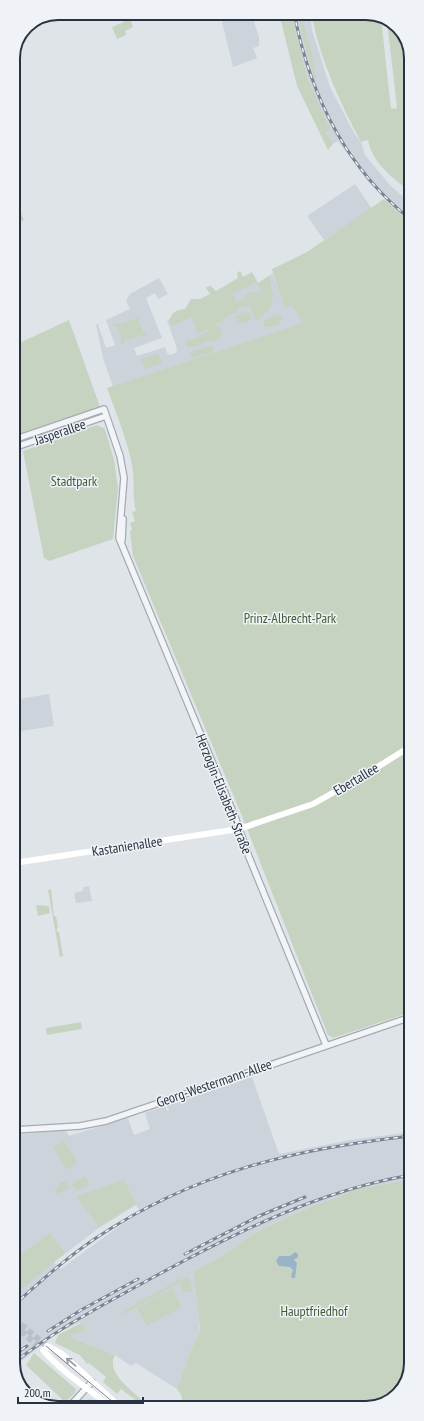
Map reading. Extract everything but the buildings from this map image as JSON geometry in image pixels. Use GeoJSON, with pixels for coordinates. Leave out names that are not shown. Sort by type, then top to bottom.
{"type":"FeatureCollection","features":[{"type":"Feature","properties":{"kind":"main road","name":"Ebertallee"},"geometry":{"type":"LineString","coordinates":[[239,828],[300,810],[330,795],[404,750]]}},
{"type":"Feature","properties":{"kind":"main road","name":"Kastanienallee"},"geometry":{"type":"LineString","coordinates":[[20,862],[239,828]]}},
{"type":"Feature","properties":{"kind":"main road"},"geometry":{"type":"LineString","coordinates":[[103,1401],[54,1363],[45,1348],[62,1354],[84,1372],[92,1382],[113,1401]]}},
{"type":"Feature","properties":{"kind":"street","name":"Herzogin-Elisabeth-Straße"},"geometry":{"type":"LineString","coordinates":[[104,409],[122,468],[124,489],[121,542],[239,828],[256,876],[326,1045]]}},
{"type":"Feature","properties":{"kind":"street","name":"Jasperallee"},"geometry":{"type":"LineString","coordinates":[[20,438],[104,409]]}},
{"type":"Feature","properties":{"kind":"street","name":"Jasperallee"},"geometry":{"type":"LineString","coordinates":[[20,446],[106,416]]}},
{"type":"Feature","properties":{"kind":"street","name":"Georg-Westermann-Allee"},"geometry":{"type":"LineString","coordinates":[[20,1130],[80,1126],[106,1121],[404,1019]]}},
{"type":"Feature","properties":{"kind":"street"},"geometry":{"type":"LineString","coordinates":[[74,1401],[92,1382]]}},
{"type":"Feature","properties":{"kind":"shaded area"},"geometry":{"type":"Polygon","coordinates":[[[222,20],[253,20],[259,37],[259,46],[253,48],[257,58],[233,67],[222,20]]]}},
{"type":"Feature","properties":{"kind":"shaded area"},"geometry":{"type":"Polygon","coordinates":[[[293,20],[311,20],[312,30],[330,87],[354,133],[361,142],[365,155],[390,185],[404,198],[404,216],[370,184],[338,141],[333,144],[326,133],[331,130],[307,77],[293,20]]]}},
{"type":"Feature","properties":{"kind":"shaded area"},"geometry":{"type":"Polygon","coordinates":[[[355,184],[372,209],[324,240],[307,216],[355,184]]]}},
{"type":"Feature","properties":{"kind":"shaded area"},"geometry":{"type":"Polygon","coordinates":[[[273,273],[283,304],[297,300],[307,322],[113,387],[103,358],[96,325],[98,324],[106,348],[115,345],[106,320],[130,309],[126,301],[130,294],[159,278],[168,294],[158,299],[155,293],[146,298],[162,338],[134,348],[137,356],[165,347],[167,353],[170,355],[176,353],[177,349],[167,320],[181,316],[253,274],[258,283],[273,273]]]}},
{"type":"Feature","properties":{"kind":"shaded area"},"geometry":{"type":"Polygon","coordinates":[[[49,694],[54,726],[20,731],[20,699],[49,694]]]}},
{"type":"Feature","properties":{"kind":"shaded area"},"geometry":{"type":"Polygon","coordinates":[[[89,886],[92,901],[76,903],[74,893],[83,891],[83,887],[89,886]]]}},
{"type":"Feature","properties":{"kind":"shaded area"},"geometry":{"type":"Polygon","coordinates":[[[252,1077],[279,1154],[350,1140],[404,1133],[404,1180],[359,1189],[312,1206],[256,1232],[220,1257],[193,1271],[200,1319],[199,1334],[190,1351],[177,1389],[136,1363],[131,1366],[115,1355],[70,1337],[70,1335],[88,1330],[80,1322],[54,1335],[20,1362],[20,1134],[65,1130],[69,1136],[128,1118],[134,1135],[150,1129],[145,1113],[165,1106],[167,1111],[169,1110],[167,1106],[252,1077]],[[136,1205],[99,1228],[54,1262],[61,1269],[118,1227],[141,1213],[136,1205]]]}},
{"type":"Feature","properties":{"kind":"green space"},"geometry":{"type":"Polygon","coordinates":[[[123,20],[130,20],[133,27],[125,31],[126,35],[117,39],[112,27],[124,22],[123,20]]]}},
{"type":"Feature","properties":{"kind":"green space"},"geometry":{"type":"Polygon","coordinates":[[[281,20],[293,20],[307,77],[331,130],[326,133],[333,144],[328,150],[297,86],[281,20]]]}},
{"type":"Feature","properties":{"kind":"green space"},"geometry":{"type":"Polygon","coordinates":[[[313,20],[368,20],[382,24],[391,109],[397,108],[388,27],[399,39],[404,58],[404,187],[396,181],[378,162],[370,148],[368,140],[361,142],[331,79],[313,20]]]}},
{"type":"Feature","properties":{"kind":"green space"},"geometry":{"type":"Polygon","coordinates":[[[303,21],[315,65],[313,67],[317,78],[314,78],[299,22],[303,21]]]}},
{"type":"Feature","properties":{"kind":"green space","name":"Prinz-Albrecht-Park"},"geometry":{"type":"Polygon","coordinates":[[[384,199],[404,217],[404,1014],[333,1038],[328,1035],[242,816],[133,556],[130,531],[132,530],[130,523],[135,521],[132,512],[136,511],[132,465],[124,436],[107,388],[303,323],[293,306],[285,307],[283,304],[272,269],[307,252],[384,199]]]}},
{"type":"Feature","properties":{"kind":"green space"},"geometry":{"type":"Polygon","coordinates":[[[20,211],[24,220],[20,222],[20,211]]]}},
{"type":"Feature","properties":{"kind":"green space"},"geometry":{"type":"Polygon","coordinates":[[[240,271],[243,277],[252,272],[258,283],[269,276],[273,296],[271,306],[268,311],[256,321],[250,306],[239,307],[235,314],[233,313],[220,323],[216,323],[215,327],[219,325],[223,334],[217,341],[205,343],[198,347],[186,347],[186,341],[197,338],[199,335],[204,335],[208,329],[200,333],[197,332],[191,317],[173,326],[169,321],[172,315],[177,311],[185,309],[191,299],[200,299],[210,294],[206,288],[207,287],[211,286],[216,291],[238,278],[237,273],[240,271]],[[256,283],[232,294],[235,296],[236,303],[245,298],[247,292],[258,292],[261,289],[256,283]]]}},
{"type":"Feature","properties":{"kind":"green space"},"geometry":{"type":"Polygon","coordinates":[[[244,312],[250,313],[252,318],[247,322],[239,323],[236,317],[244,312]]]}},
{"type":"Feature","properties":{"kind":"green space"},"geometry":{"type":"Polygon","coordinates":[[[136,315],[140,316],[138,318],[143,333],[146,332],[146,335],[143,338],[142,335],[124,341],[124,344],[120,344],[119,341],[122,340],[117,326],[114,327],[113,324],[116,322],[117,325],[137,318],[136,315]]]}},
{"type":"Feature","properties":{"kind":"green space"},"geometry":{"type":"Polygon","coordinates":[[[273,315],[282,316],[282,320],[274,326],[264,326],[264,321],[273,315]]]}},
{"type":"Feature","properties":{"kind":"green space"},"geometry":{"type":"Polygon","coordinates":[[[69,320],[100,407],[20,433],[20,343],[69,320]]]}},
{"type":"Feature","properties":{"kind":"green space"},"geometry":{"type":"Polygon","coordinates":[[[212,345],[214,351],[192,358],[190,352],[212,345]]]}},
{"type":"Feature","properties":{"kind":"green space"},"geometry":{"type":"Polygon","coordinates":[[[158,353],[162,363],[145,369],[141,359],[158,353]]]}},
{"type":"Feature","properties":{"kind":"green space"},"geometry":{"type":"Polygon","coordinates":[[[98,413],[99,416],[20,443],[20,440],[98,413]]]}},
{"type":"Feature","properties":{"kind":"green space","name":"Stadtpark"},"geometry":{"type":"Polygon","coordinates":[[[97,425],[105,429],[114,460],[118,488],[113,539],[49,561],[44,558],[23,451],[97,425]]]}},
{"type":"Feature","properties":{"kind":"green space"},"geometry":{"type":"Polygon","coordinates":[[[51,889],[54,916],[56,916],[58,927],[57,932],[59,932],[63,956],[60,957],[48,890],[51,889]]]}},
{"type":"Feature","properties":{"kind":"green space"},"geometry":{"type":"Polygon","coordinates":[[[36,905],[49,906],[50,913],[38,916],[36,905]]]}},
{"type":"Feature","properties":{"kind":"green space"},"geometry":{"type":"Polygon","coordinates":[[[81,1022],[82,1029],[47,1035],[46,1028],[81,1022]]]}},
{"type":"Feature","properties":{"kind":"green space"},"geometry":{"type":"Polygon","coordinates":[[[64,1141],[78,1162],[67,1170],[53,1148],[64,1141]]]}},
{"type":"Feature","properties":{"kind":"green space"},"geometry":{"type":"Polygon","coordinates":[[[85,1176],[89,1184],[76,1191],[72,1184],[85,1176]]]}},
{"type":"Feature","properties":{"kind":"green space"},"geometry":{"type":"Polygon","coordinates":[[[124,1180],[136,1204],[99,1227],[76,1196],[124,1180]]]}},
{"type":"Feature","properties":{"kind":"green space","name":"Hauptfriedhof"},"geometry":{"type":"Polygon","coordinates":[[[404,1180],[404,1368],[400,1380],[396,1386],[385,1396],[366,1401],[182,1401],[180,1393],[177,1389],[190,1351],[199,1334],[200,1326],[193,1271],[220,1257],[256,1232],[312,1206],[359,1189],[404,1180]]]}},
{"type":"Feature","properties":{"kind":"green space"},"geometry":{"type":"Polygon","coordinates":[[[61,1182],[66,1182],[70,1187],[67,1190],[56,1194],[54,1192],[61,1182]]]}},
{"type":"Feature","properties":{"kind":"green space"},"geometry":{"type":"Polygon","coordinates":[[[50,1233],[65,1253],[20,1290],[20,1256],[50,1233]]]}},
{"type":"Feature","properties":{"kind":"green space"},"geometry":{"type":"Polygon","coordinates":[[[189,1277],[192,1291],[183,1292],[181,1282],[125,1314],[123,1311],[180,1279],[181,1281],[181,1279],[189,1277]]]}},
{"type":"Feature","properties":{"kind":"green space"},"geometry":{"type":"Polygon","coordinates":[[[172,1289],[182,1307],[147,1326],[137,1308],[172,1289]]]}},
{"type":"Feature","properties":{"kind":"green space"},"geometry":{"type":"Polygon","coordinates":[[[81,1323],[88,1330],[71,1335],[70,1337],[115,1355],[113,1362],[117,1375],[121,1381],[143,1401],[137,1401],[121,1389],[117,1394],[103,1382],[106,1377],[89,1363],[87,1364],[80,1355],[55,1343],[58,1335],[81,1323]]]}},
{"type":"Feature","properties":{"kind":"green space"},"geometry":{"type":"Polygon","coordinates":[[[34,1353],[76,1389],[75,1393],[66,1401],[64,1401],[26,1365],[34,1353]]]}},
{"type":"Feature","properties":{"kind":"water"},"geometry":{"type":"Polygon","coordinates":[[[295,1252],[298,1254],[298,1257],[294,1260],[297,1263],[295,1278],[292,1278],[291,1276],[293,1270],[290,1267],[279,1266],[276,1261],[279,1256],[290,1256],[295,1252]]]}},
{"type":"Feature","properties":{"kind":"tunnel"},"geometry":{"type":"LineString","coordinates":[[20,1324],[47,1346]]}},
{"type":"Feature","properties":{"kind":"tunnel"},"geometry":{"type":"LineString","coordinates":[[20,1330],[43,1350]]}},
{"type":"Feature","properties":{"kind":"tram line"},"geometry":{"type":"LineString","coordinates":[[46,1346],[112,1401]]}},
{"type":"Feature","properties":{"kind":"railway"},"geometry":{"type":"LineString","coordinates":[[296,20],[310,72],[334,127],[349,152],[367,176],[387,199],[404,214]]}},
{"type":"Feature","properties":{"kind":"railway"},"geometry":{"type":"LineString","coordinates":[[20,1300],[54,1270],[96,1238],[133,1215],[208,1180],[247,1167],[326,1148],[404,1137]]}},
{"type":"Feature","properties":{"kind":"railway"},"geometry":{"type":"LineString","coordinates":[[20,1358],[46,1339],[97,1308],[181,1262],[244,1231],[309,1203],[376,1182],[404,1176]]}},
{"type":"Feature","properties":{"kind":"railway"},"geometry":{"type":"LineString","coordinates":[[185,1254],[259,1216],[305,1197]]}},
{"type":"Feature","properties":{"kind":"railway"},"geometry":{"type":"LineString","coordinates":[[48,1331],[81,1310],[138,1279]]}},
{"type":"Feature","properties":{"kind":"railway"},"geometry":{"type":"LineString","coordinates":[[20,1351],[27,1346]]}}]}
